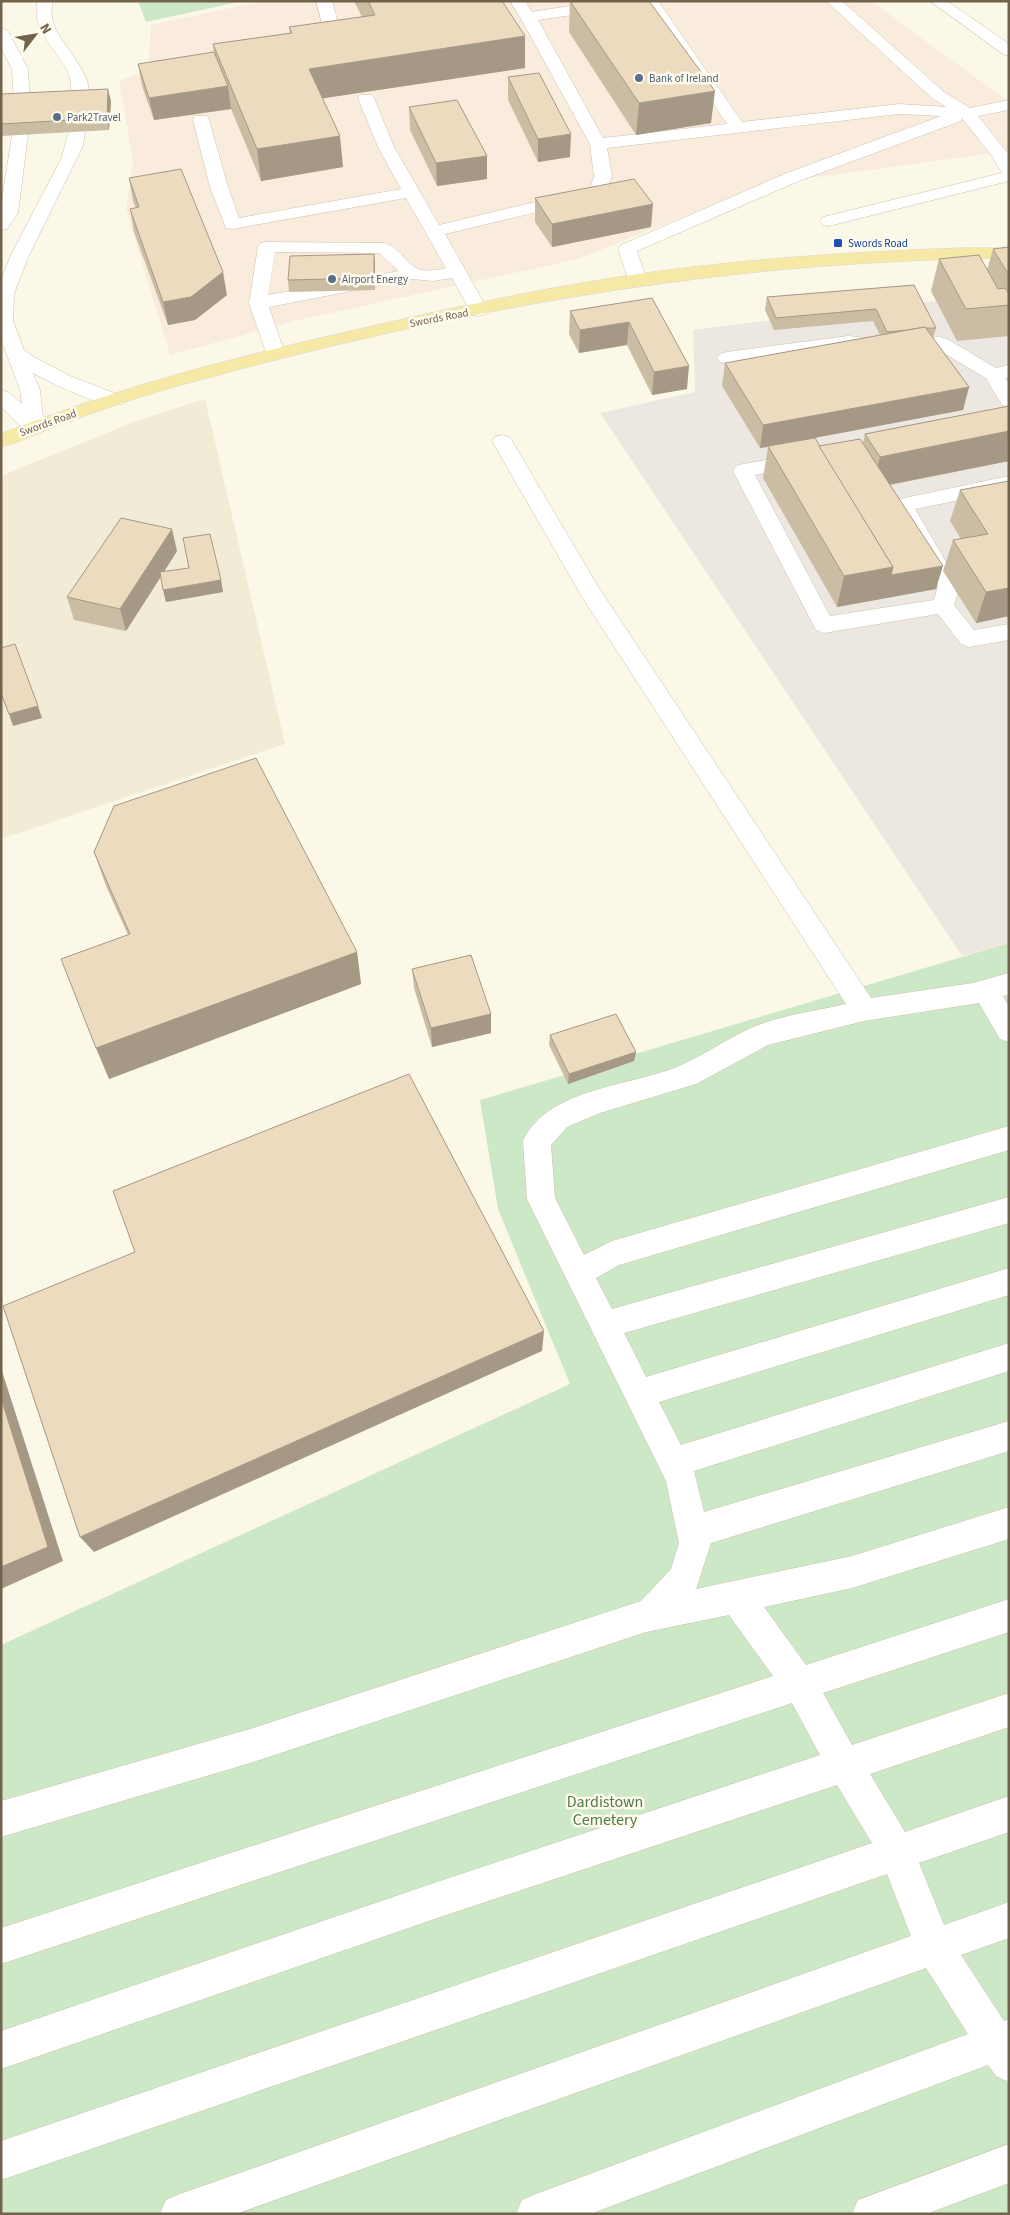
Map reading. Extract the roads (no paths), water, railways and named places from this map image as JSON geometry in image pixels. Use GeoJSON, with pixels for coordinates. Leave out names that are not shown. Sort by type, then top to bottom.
{"type":"FeatureCollection","features":[{"type":"Feature","properties":{"kind":"main road","name":"Swords Road"},"geometry":{"type":"LineString","coordinates":[[1,440],[34,426],[115,400],[275,354],[479,310],[692,273],[835,260],[982,252],[1009,253]]}},
{"type":"Feature","properties":{"kind":"street"},"geometry":{"type":"LineString","coordinates":[[45,1],[44,20],[50,36],[69,60],[78,77],[79,102]]}},
{"type":"Feature","properties":{"kind":"street"},"geometry":{"type":"LineString","coordinates":[[324,1],[334,38]]}},
{"type":"Feature","properties":{"kind":"street"},"geometry":{"type":"LineString","coordinates":[[435,231],[598,192],[603,176],[598,144],[528,17],[517,1]]}},
{"type":"Feature","properties":{"kind":"street"},"geometry":{"type":"LineString","coordinates":[[650,1],[738,128]]}},
{"type":"Feature","properties":{"kind":"street"},"geometry":{"type":"LineString","coordinates":[[833,1],[938,95],[967,113],[1000,155],[1009,171]]}},
{"type":"Feature","properties":{"kind":"street"},"geometry":{"type":"LineString","coordinates":[[936,1],[1009,51]]}},
{"type":"Feature","properties":{"kind":"street"},"geometry":{"type":"LineString","coordinates":[[528,17],[625,3]]}},
{"type":"Feature","properties":{"kind":"street"},"geometry":{"type":"LineString","coordinates":[[1,33],[20,69],[22,105]]}},
{"type":"Feature","properties":{"kind":"street"},"geometry":{"type":"LineString","coordinates":[[366,98],[386,147],[479,310]]}},
{"type":"Feature","properties":{"kind":"street"},"geometry":{"type":"LineString","coordinates":[[638,281],[627,248],[793,177],[967,113],[1009,105]]}},
{"type":"Feature","properties":{"kind":"street"},"geometry":{"type":"LineString","coordinates":[[598,144],[899,110],[967,113]]}},
{"type":"Feature","properties":{"kind":"street"},"geometry":{"type":"LineString","coordinates":[[201,120],[219,187],[232,224],[412,192]]}},
{"type":"Feature","properties":{"kind":"street"},"geometry":{"type":"LineString","coordinates":[[34,426],[30,390],[4,321],[4,294],[20,255],[70,159],[75,146],[76,132]]}},
{"type":"Feature","properties":{"kind":"street"},"geometry":{"type":"LineString","coordinates":[[1,225],[9,213],[20,135]]}},
{"type":"Feature","properties":{"kind":"street"},"geometry":{"type":"LineString","coordinates":[[829,221],[1009,176]]}},
{"type":"Feature","properties":{"kind":"street"},"geometry":{"type":"LineString","coordinates":[[275,354],[258,303],[266,248],[384,248],[413,274]]}},
{"type":"Feature","properties":{"kind":"street"},"geometry":{"type":"LineString","coordinates":[[258,303],[413,274],[433,276],[458,272]]}},
{"type":"Feature","properties":{"kind":"street"},"geometry":{"type":"LineString","coordinates":[[727,358],[848,342],[894,347],[940,343],[1001,373],[1006,413]]}},
{"type":"Feature","properties":{"kind":"street"},"geometry":{"type":"LineString","coordinates":[[15,352],[38,370],[58,380],[115,400]]}},
{"type":"Feature","properties":{"kind":"street"},"geometry":{"type":"LineString","coordinates":[[1,396],[34,426]]}},
{"type":"Feature","properties":{"kind":"street"},"geometry":{"type":"LineString","coordinates":[[502,441],[590,592],[864,1010]]}},
{"type":"Feature","properties":{"kind":"street"},"geometry":{"type":"LineString","coordinates":[[819,456],[743,471],[824,625],[943,606]]}},
{"type":"Feature","properties":{"kind":"street"},"geometry":{"type":"LineString","coordinates":[[943,606],[949,586],[902,505],[1009,483]]}},
{"type":"Feature","properties":{"kind":"street"},"geometry":{"type":"LineString","coordinates":[[943,606],[969,640],[1009,632]]}},
{"type":"Feature","properties":{"kind":"street"},"geometry":{"type":"LineString","coordinates":[[1,1819],[250,1746],[651,1614],[684,1579],[695,1543],[681,1478],[541,1198],[537,1141],[557,1119],[594,1103],[686,1076],[762,1035],[864,1010],[973,994],[997,987],[1009,1031]]}},
{"type":"Feature","properties":{"kind":"street"},"geometry":{"type":"LineString","coordinates":[[578,1273],[612,1254],[1009,1138]]}},
{"type":"Feature","properties":{"kind":"street"},"geometry":{"type":"LineString","coordinates":[[604,1325],[1009,1210]]}},
{"type":"Feature","properties":{"kind":"street"},"geometry":{"type":"LineString","coordinates":[[638,1394],[1009,1281]]}},
{"type":"Feature","properties":{"kind":"street"},"geometry":{"type":"LineString","coordinates":[[674,1462],[1009,1357]]}},
{"type":"Feature","properties":{"kind":"street"},"geometry":{"type":"LineString","coordinates":[[693,1532],[1009,1436]]}},
{"type":"Feature","properties":{"kind":"street"},"geometry":{"type":"LineString","coordinates":[[639,1617],[852,1572],[1009,1522]]}},
{"type":"Feature","properties":{"kind":"street"},"geometry":{"type":"LineString","coordinates":[[536,2214],[1005,2048],[934,1946],[897,1852],[844,1764],[799,1683],[736,1597]]}},
{"type":"Feature","properties":{"kind":"street"},"geometry":{"type":"LineString","coordinates":[[1,1946],[1009,1615]]}},
{"type":"Feature","properties":{"kind":"street"},"geometry":{"type":"LineString","coordinates":[[1,2050],[440,1899],[1009,1710]]}},
{"type":"Feature","properties":{"kind":"street"},"geometry":{"type":"LineString","coordinates":[[1,2161],[1009,1814]]}},
{"type":"Feature","properties":{"kind":"street"},"geometry":{"type":"LineString","coordinates":[[180,2214],[1009,1920]]}},
{"type":"Feature","properties":{"kind":"street"},"geometry":{"type":"LineString","coordinates":[[872,2214],[1009,2163]]}},
{"type":"Feature","properties":{"kind":"place","name":"Bank of Ireland"},"geometry":{"type":"Point","coordinates":[639,78]}},
{"type":"Feature","properties":{"kind":"place","name":"Park2Travel"},"geometry":{"type":"Point","coordinates":[57,117]}},
{"type":"Feature","properties":{"kind":"place","name":"Swords Road"},"geometry":{"type":"Point","coordinates":[838,243]}},
{"type":"Feature","properties":{"kind":"place","name":"Airport Energy"},"geometry":{"type":"Point","coordinates":[332,279]}},
{"type":"Feature","properties":{"kind":"park label","name":"Dardistown Cemetery"},"geometry":{"type":"Point","coordinates":[605,1811]}}]}
